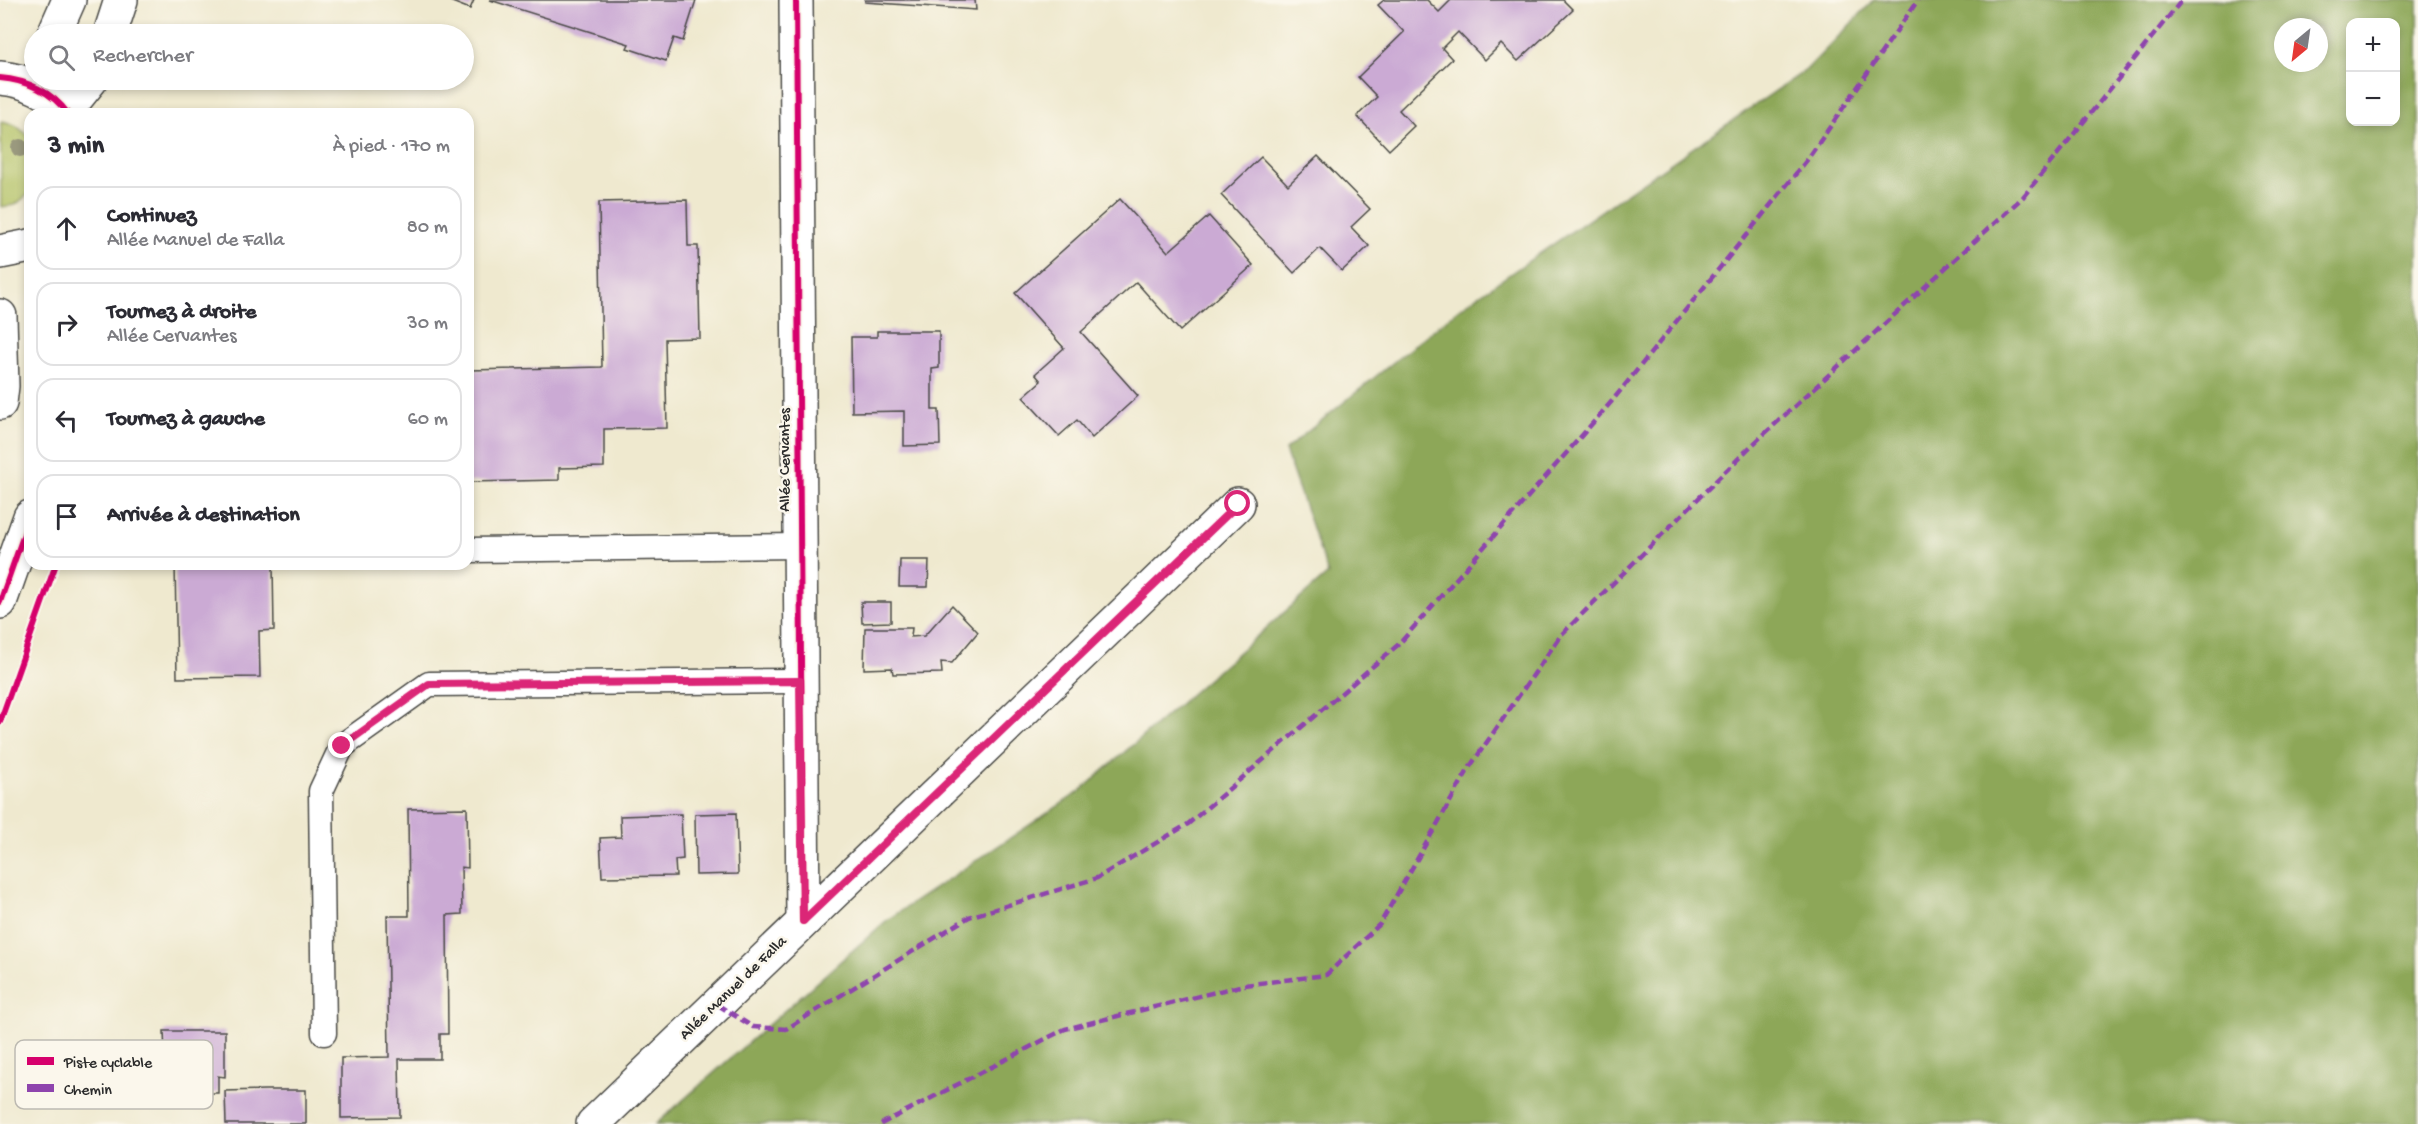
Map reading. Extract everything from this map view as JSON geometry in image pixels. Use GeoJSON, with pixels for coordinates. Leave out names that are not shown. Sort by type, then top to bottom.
{"type":"FeatureCollection","features":[{"type":"Feature","properties":{"kind":"street"},"geometry":{"type":"LineString","coordinates":[[58,24],[69,0]]}},
{"type":"Feature","properties":{"kind":"street"},"geometry":{"type":"LineString","coordinates":[[113,24],[121,0]]}},
{"type":"Feature","properties":{"kind":"street","name":"Allée Cervantes"},"geometry":{"type":"LineString","coordinates":[[796,0],[803,921]]}},
{"type":"Feature","properties":{"kind":"street"},"geometry":{"type":"LineString","coordinates":[[41,90],[61,108]]}},
{"type":"Feature","properties":{"kind":"street"},"geometry":{"type":"LineString","coordinates":[[71,108],[84,90]]}},
{"type":"Feature","properties":{"kind":"street"},"geometry":{"type":"LineString","coordinates":[[0,252],[24,247]]}},
{"type":"Feature","properties":{"kind":"street"},"geometry":{"type":"LineString","coordinates":[[0,316],[2,386],[0,403]]}},
{"type":"Feature","properties":{"kind":"street","name":"Allée Manuel de Falla"},"geometry":{"type":"LineString","coordinates":[[593,1124],[1238,504]]}},
{"type":"Feature","properties":{"kind":"street"},"geometry":{"type":"LineString","coordinates":[[0,602],[24,534]]}},
{"type":"Feature","properties":{"kind":"lane"},"geometry":{"type":"LineString","coordinates":[[474,550],[800,546]]}},
{"type":"Feature","properties":{"kind":"lane"},"geometry":{"type":"LineString","coordinates":[[324,1033],[321,791],[342,746],[429,684],[800,681]]}},
{"type":"Feature","properties":{"kind":"green space"},"geometry":{"type":"Polygon","coordinates":[[[1874,0],[2418,0],[2418,1124],[656,1124],[887,920],[1079,792],[1328,574],[1285,450],[1459,309],[1806,70],[1874,0]]]}},
{"type":"Feature","properties":{"kind":"green space"},"geometry":{"type":"Polygon","coordinates":[[[1,122],[15,125],[24,132],[24,198],[15,205],[1,207],[1,122]]]}},
{"type":"Feature","properties":{"kind":"building"},"geometry":{"type":"Polygon","coordinates":[[[447,0],[474,0],[470,9],[447,0]]]}},
{"type":"Feature","properties":{"kind":"building"},"geometry":{"type":"Polygon","coordinates":[[[490,0],[696,0],[683,41],[674,38],[666,61],[627,48],[629,44],[490,0]]]}},
{"type":"Feature","properties":{"kind":"building"},"geometry":{"type":"Polygon","coordinates":[[[865,0],[975,0],[976,10],[865,2],[865,0]]]}},
{"type":"Feature","properties":{"kind":"building"},"geometry":{"type":"Polygon","coordinates":[[[1384,0],[1427,0],[1439,12],[1451,0],[1563,0],[1573,10],[1518,61],[1501,44],[1485,60],[1458,32],[1442,48],[1452,59],[1399,110],[1414,126],[1389,150],[1357,116],[1377,97],[1358,77],[1404,32],[1378,5],[1384,0]]]}},
{"type":"Feature","properties":{"kind":"building"},"geometry":{"type":"Polygon","coordinates":[[[1318,156],[1370,209],[1351,227],[1369,246],[1342,271],[1320,248],[1294,273],[1221,195],[1261,157],[1288,185],[1318,156]]]}},
{"type":"Feature","properties":{"kind":"building"},"geometry":{"type":"Polygon","coordinates":[[[1120,199],[1168,252],[1209,216],[1253,265],[1180,331],[1136,282],[1081,332],[1138,396],[1092,438],[1077,420],[1059,436],[1023,397],[1041,381],[1035,374],[1064,348],[1015,293],[1120,199]]]}},
{"type":"Feature","properties":{"kind":"building"},"geometry":{"type":"Polygon","coordinates":[[[687,200],[688,246],[698,246],[700,338],[665,339],[667,428],[604,429],[604,467],[559,468],[559,480],[474,482],[474,370],[602,367],[599,202],[687,200]]]}},
{"type":"Feature","properties":{"kind":"building"},"geometry":{"type":"Polygon","coordinates":[[[877,331],[939,331],[939,368],[932,369],[932,410],[939,410],[940,445],[904,446],[904,411],[852,412],[851,337],[877,337],[877,331]]]}},
{"type":"Feature","properties":{"kind":"building"},"geometry":{"type":"Polygon","coordinates":[[[900,560],[929,560],[928,587],[899,587],[900,560]]]}},
{"type":"Feature","properties":{"kind":"building"},"geometry":{"type":"Polygon","coordinates":[[[175,570],[273,570],[274,630],[259,631],[260,677],[177,678],[175,570]]]}},
{"type":"Feature","properties":{"kind":"building"},"geometry":{"type":"Polygon","coordinates":[[[861,602],[891,602],[891,622],[862,623],[861,602]]]}},
{"type":"Feature","properties":{"kind":"building"},"geometry":{"type":"Polygon","coordinates":[[[952,605],[978,632],[952,663],[941,662],[942,673],[893,674],[892,668],[864,669],[865,628],[912,628],[911,637],[924,636],[952,605]]]}},
{"type":"Feature","properties":{"kind":"building"},"geometry":{"type":"Polygon","coordinates":[[[467,808],[468,868],[461,867],[462,914],[447,915],[448,1034],[440,1034],[440,1059],[399,1059],[400,1117],[341,1118],[341,1058],[389,1057],[387,916],[409,916],[408,809],[467,808]]]}},
{"type":"Feature","properties":{"kind":"building"},"geometry":{"type":"Polygon","coordinates":[[[736,813],[738,874],[696,875],[695,814],[736,813]]]}},
{"type":"Feature","properties":{"kind":"building"},"geometry":{"type":"Polygon","coordinates":[[[681,814],[683,859],[675,860],[676,876],[602,877],[600,838],[621,837],[620,816],[681,814]]]}},
{"type":"Feature","properties":{"kind":"building"},"geometry":{"type":"Polygon","coordinates":[[[164,1031],[225,1031],[225,1077],[218,1076],[218,1093],[213,1093],[213,1040],[164,1040],[164,1031]]]}},
{"type":"Feature","properties":{"kind":"building"},"geometry":{"type":"Polygon","coordinates":[[[306,1090],[306,1124],[226,1124],[225,1091],[306,1090]]]}},
{"type":"Feature","properties":{"kind":"marked path"},"geometry":{"type":"LineString","coordinates":[[718,1005],[753,1027],[786,1029],[969,917],[1097,878],[1188,824],[1399,644],[1612,401],[1807,160],[1918,0]]}},
{"type":"Feature","properties":{"kind":"marked path"},"geometry":{"type":"LineString","coordinates":[[881,1124],[1065,1029],[1244,985],[1326,975],[1380,924],[1471,765],[1561,635],[1749,448],[2023,197],[2182,0]]}},
{"type":"Feature","properties":{"kind":"cycle path"},"geometry":{"type":"LineString","coordinates":[[796,0],[803,921]]}},
{"type":"Feature","properties":{"kind":"cycle path"},"geometry":{"type":"LineString","coordinates":[[0,78],[24,82]]}},
{"type":"Feature","properties":{"kind":"cycle path"},"geometry":{"type":"LineString","coordinates":[[42,90],[64,108]]}},
{"type":"Feature","properties":{"kind":"cycle path"},"geometry":{"type":"LineString","coordinates":[[0,602],[24,534]]}},
{"type":"Feature","properties":{"kind":"cycle path"},"geometry":{"type":"LineString","coordinates":[[0,722],[54,570]]}},
{"type":"Feature","properties":{"kind":"route"},"geometry":{"type":"LineString","coordinates":[[342,746],[429,684],[800,681],[803,921],[1238,504]]}}]}
